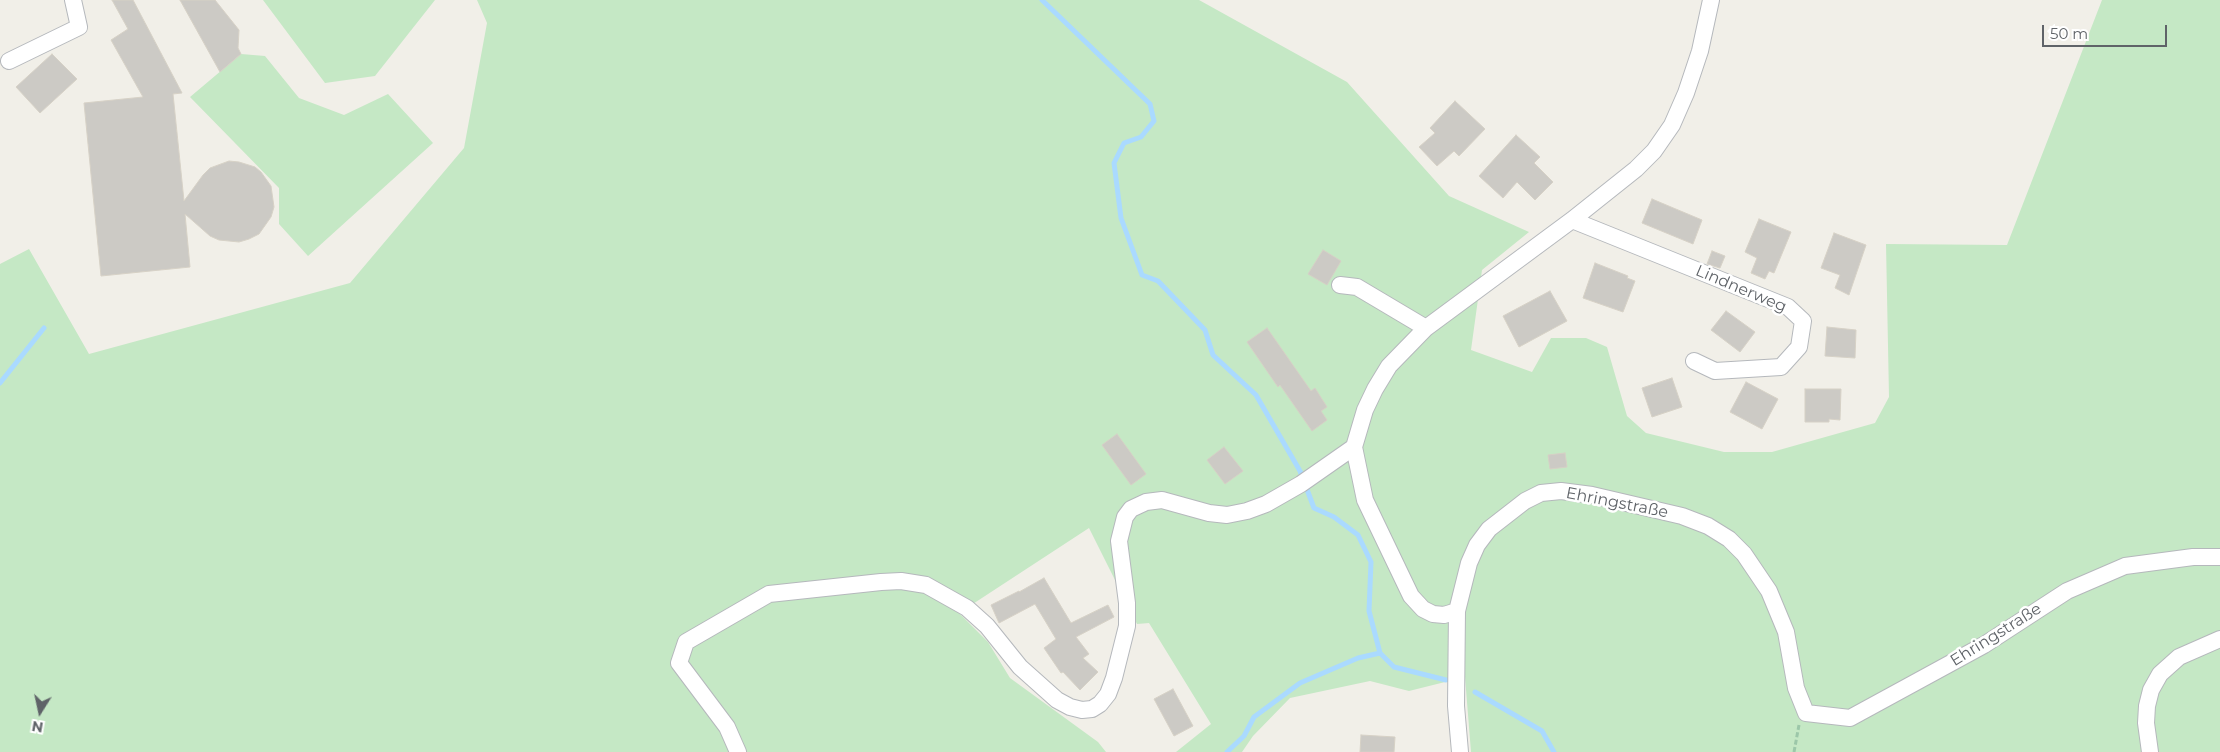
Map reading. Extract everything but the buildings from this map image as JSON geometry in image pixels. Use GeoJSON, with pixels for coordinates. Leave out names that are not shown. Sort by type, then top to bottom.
{"type":"FeatureCollection","features":[{"type":"Feature","properties":{"kind":"street"},"geometry":{"type":"LineString","coordinates":[[9,61],[79,27],[73,0]]}},
{"type":"Feature","properties":{"kind":"street"},"geometry":{"type":"LineString","coordinates":[[1460,752],[1456,706],[1457,611],[1444,615],[1433,614],[1423,609],[1412,596],[1365,500],[1354,447],[1365,410],[1389,366],[1426,328],[1572,220],[1636,169],[1654,151],[1672,125],[1692,76],[1711,0]]}},
{"type":"Feature","properties":{"kind":"street","name":"Lindnerweg"},"geometry":{"type":"LineString","coordinates":[[1572,220],[1788,307],[1803,321],[1799,348],[1781,367],[1715,371],[1694,361]]}},
{"type":"Feature","properties":{"kind":"street"},"geometry":{"type":"LineString","coordinates":[[1340,285],[1357,287],[1426,328]]}},
{"type":"Feature","properties":{"kind":"street"},"geometry":{"type":"LineString","coordinates":[[738,752],[727,727],[679,663],[686,642],[769,594],[902,581],[926,585],[967,608],[987,626],[1020,667],[1057,700],[1070,707],[1082,710],[1092,709],[1100,704],[1108,694],[1127,626],[1127,603],[1119,541],[1125,517],[1131,509],[1146,502],[1162,500],[1210,514],[1227,515],[1266,504],[1306,480],[1354,447]]}},
{"type":"Feature","properties":{"kind":"street","name":"Ehringstraße"},"geometry":{"type":"LineString","coordinates":[[1457,611],[1469,563],[1489,529],[1525,500],[1541,493],[1561,491],[1592,495],[1682,516],[1708,526],[1729,539],[1744,554],[1769,591],[1786,632],[1796,688],[1806,713],[1850,718],[1984,646],[2067,591],[2125,566],[2193,558],[2220,557]]}},
{"type":"Feature","properties":{"kind":"street"},"geometry":{"type":"LineString","coordinates":[[2150,752],[2146,723],[2147,706],[2151,690],[2160,674],[2179,657],[2220,638]]}},
{"type":"Feature","properties":{"kind":"green space"},"geometry":{"type":"Polygon","coordinates":[[[263,0],[435,0],[375,76],[325,83],[263,0]]]}},
{"type":"Feature","properties":{"kind":"green space"},"geometry":{"type":"Polygon","coordinates":[[[477,0],[1199,0],[1347,82],[1449,196],[1529,232],[1482,270],[1471,350],[1532,372],[1551,338],[1586,338],[1607,347],[1627,416],[1646,433],[1724,452],[1772,452],[1875,423],[1889,397],[1886,244],[2007,245],[2102,0],[2220,0],[2220,752],[1471,752],[1465,677],[1409,691],[1370,681],[1290,698],[1253,736],[1242,752],[1176,752],[1211,724],[1149,623],[1137,624],[1089,528],[959,613],[988,642],[1010,678],[1098,742],[1106,752],[0,752],[0,264],[29,249],[89,354],[350,283],[464,148],[487,23],[477,0]]]}},
{"type":"Feature","properties":{"kind":"green space"},"geometry":{"type":"Polygon","coordinates":[[[241,54],[265,56],[299,98],[344,115],[388,94],[433,143],[308,256],[279,224],[279,188],[190,97],[241,54]]]}},
{"type":"Feature","properties":{"kind":"waterway"},"geometry":{"type":"LineString","coordinates":[[1042,0],[1150,104],[1154,121],[1141,137],[1124,143],[1114,163],[1121,218],[1142,275],[1158,281],[1205,330],[1213,355],[1256,395],[1300,471],[1314,508],[1334,517],[1358,535],[1371,562],[1369,611],[1380,653],[1394,667],[1446,680]]}},
{"type":"Feature","properties":{"kind":"waterway"},"geometry":{"type":"LineString","coordinates":[[0,383],[44,328]]}},
{"type":"Feature","properties":{"kind":"waterway"},"geometry":{"type":"LineString","coordinates":[[1227,752],[1244,736],[1254,717],[1300,683],[1358,658],[1380,653]]}},
{"type":"Feature","properties":{"kind":"waterway"},"geometry":{"type":"LineString","coordinates":[[1475,692],[1542,731],[1554,752]]}}]}
